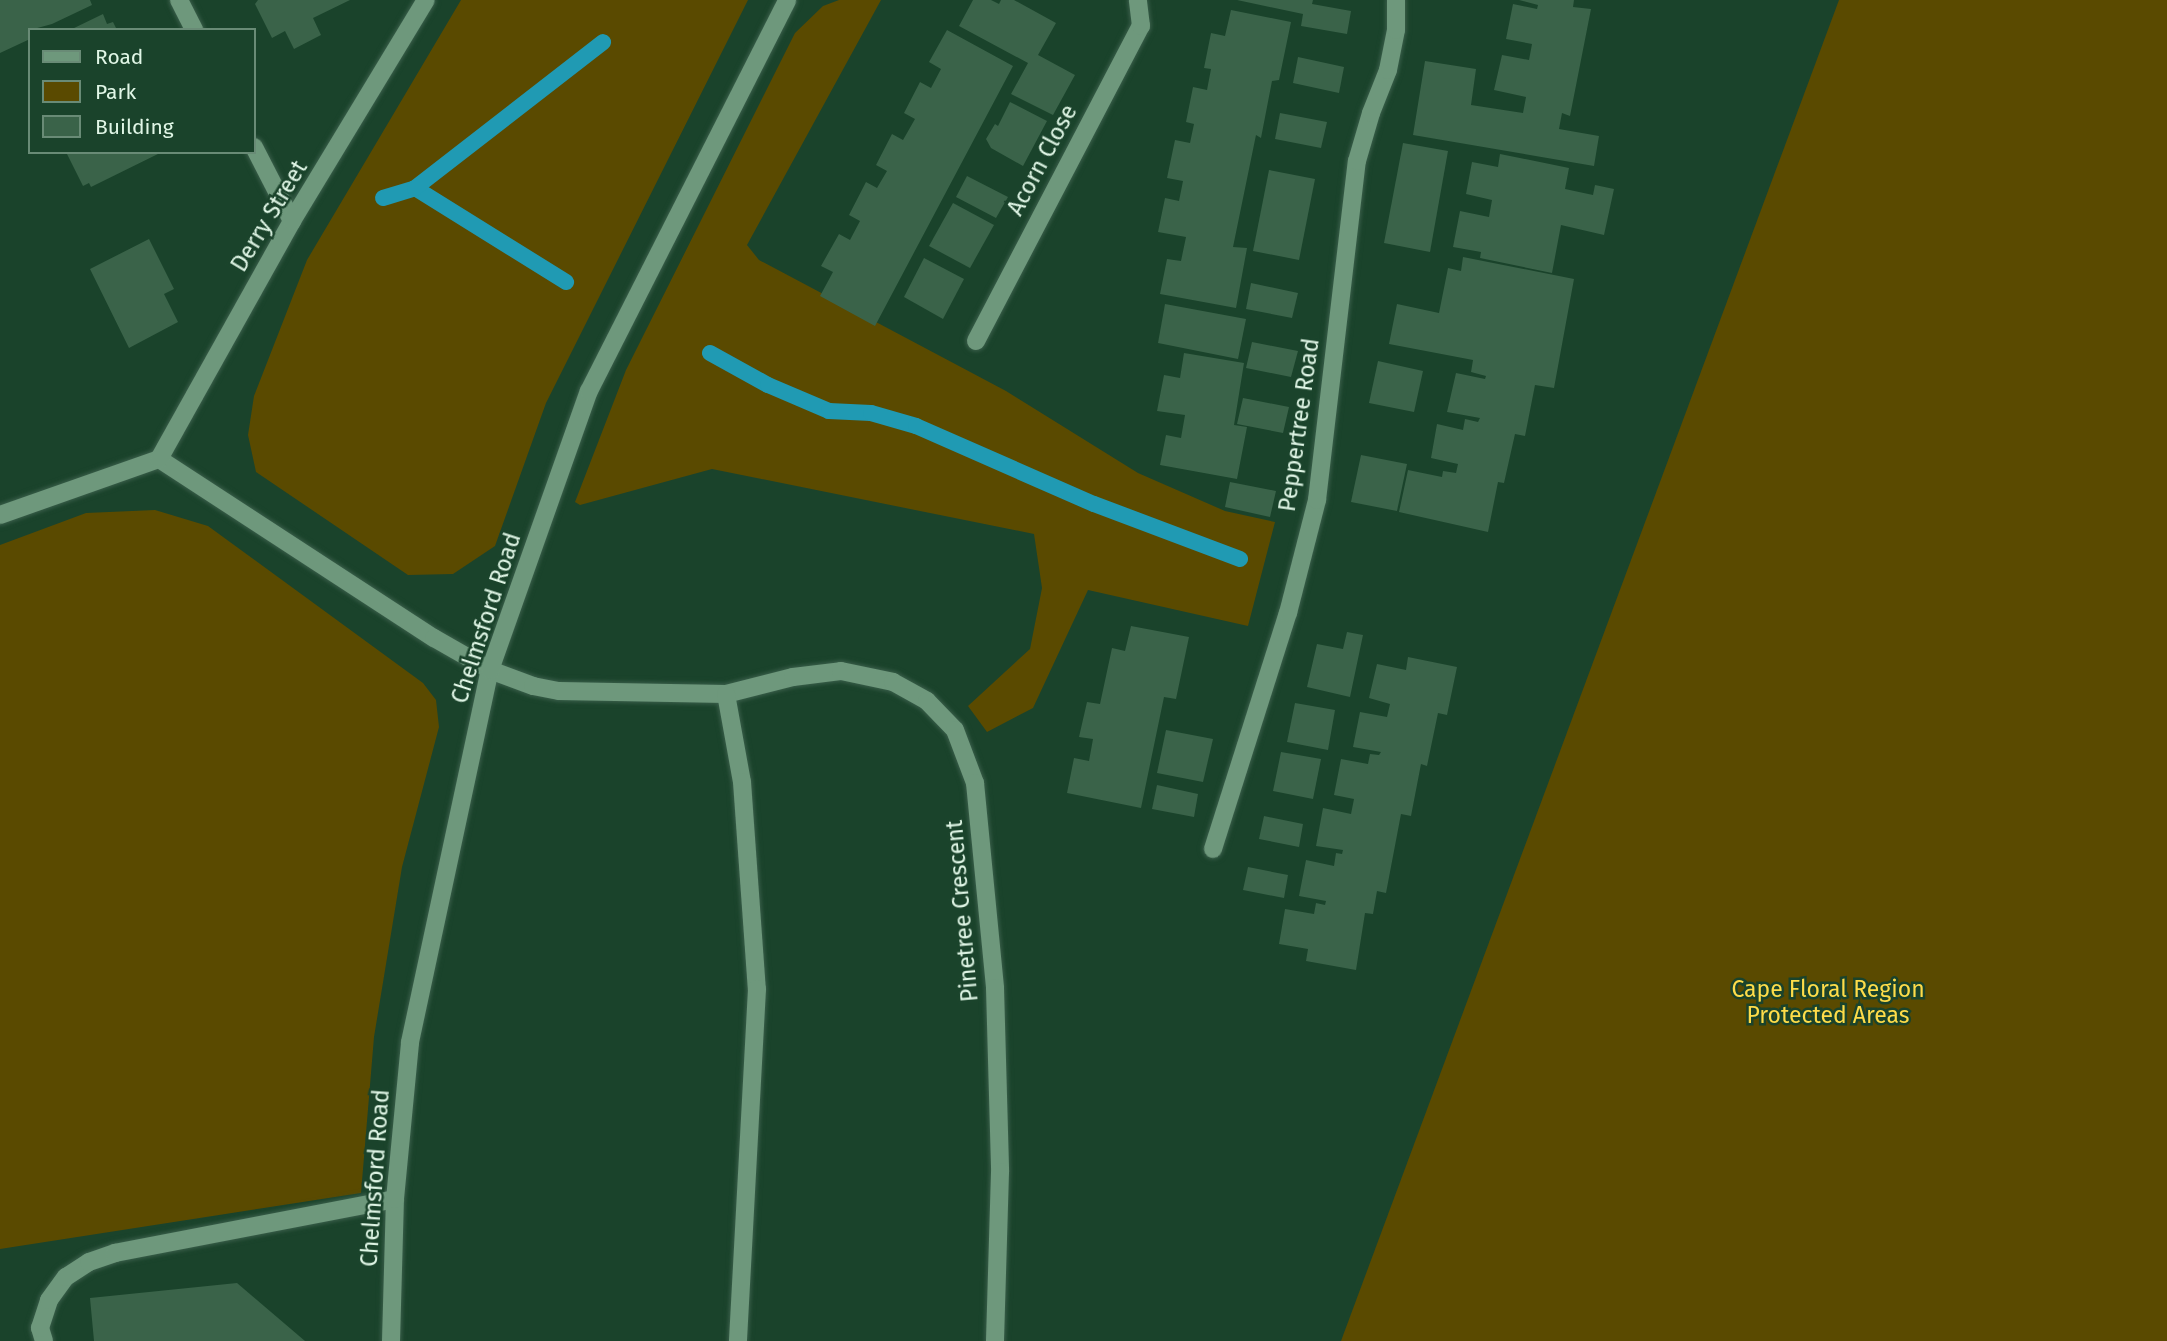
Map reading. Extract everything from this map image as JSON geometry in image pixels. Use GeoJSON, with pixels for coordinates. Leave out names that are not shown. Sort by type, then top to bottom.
{"type":"FeatureCollection","features":[{"type":"Feature","properties":{"kind":"street"},"geometry":{"type":"LineString","coordinates":[[179,0],[193,28]]}},
{"type":"Feature","properties":{"kind":"street","name":"Derry Street"},"geometry":{"type":"LineString","coordinates":[[159,459],[292,221],[426,0]]}},
{"type":"Feature","properties":{"kind":"street","name":"Chelmsford Road"},"geometry":{"type":"LineString","coordinates":[[391,1341],[395,1199],[410,1042],[490,670],[589,391],[787,0]]}},
{"type":"Feature","properties":{"kind":"street","name":"Acorn Close"},"geometry":{"type":"LineString","coordinates":[[976,341],[1140,26],[1138,0]]}},
{"type":"Feature","properties":{"kind":"street","name":"Peppertree Road"},"geometry":{"type":"LineString","coordinates":[[1213,849],[1288,613],[1317,500],[1357,161],[1371,113],[1388,70],[1396,30],[1396,0]]}},
{"type":"Feature","properties":{"kind":"street"},"geometry":{"type":"LineString","coordinates":[[256,151],[292,221]]}},
{"type":"Feature","properties":{"kind":"street"},"geometry":{"type":"LineString","coordinates":[[0,515],[159,459],[434,638],[490,670]]}},
{"type":"Feature","properties":{"kind":"street","name":"Pinetree Crescent"},"geometry":{"type":"LineString","coordinates":[[490,670],[533,686],[559,691],[726,694],[793,677],[841,671],[892,682],[927,702],[956,730],[975,783],[995,988],[1000,1172],[995,1341]]}},
{"type":"Feature","properties":{"kind":"street"},"geometry":{"type":"LineString","coordinates":[[726,694],[743,782],[757,989],[738,1341]]}},
{"type":"Feature","properties":{"kind":"street"},"geometry":{"type":"LineString","coordinates":[[44,1341],[40,1328],[49,1300],[66,1277],[89,1262],[115,1253],[395,1199]]}},
{"type":"Feature","properties":{"kind":"green space"},"geometry":{"type":"Polygon","coordinates":[[[461,0],[748,0],[546,403],[495,546],[453,574],[408,575],[256,472],[248,435],[254,396],[307,260],[461,0]]]}},
{"type":"Feature","properties":{"kind":"green space"},"geometry":{"type":"Polygon","coordinates":[[[839,0],[881,0],[747,245],[759,260],[1006,391],[1138,473],[1225,511],[1275,522],[1248,626],[1088,590],[1033,708],[987,732],[968,706],[1030,649],[1042,588],[1034,534],[712,469],[580,505],[575,502],[626,370],[795,33],[823,6],[839,0]]]}},
{"type":"Feature","properties":{"kind":"green space","name":"Cape Floral Region Protected Areas"},"geometry":{"type":"Polygon","coordinates":[[[1839,0],[2167,0],[2167,1341],[1341,1341],[1839,0]]]}},
{"type":"Feature","properties":{"kind":"green space"},"geometry":{"type":"Polygon","coordinates":[[[155,510],[208,526],[423,683],[436,700],[439,727],[402,867],[374,1037],[361,1193],[0,1249],[0,545],[86,513],[155,510]]]}},
{"type":"Feature","properties":{"kind":"building"},"geometry":{"type":"Polygon","coordinates":[[[0,0],[90,0],[92,5],[52,24],[28,28],[28,40],[0,53],[0,0]]]}},
{"type":"Feature","properties":{"kind":"building"},"geometry":{"type":"Polygon","coordinates":[[[258,0],[350,0],[313,18],[321,35],[294,49],[285,31],[272,38],[255,4],[258,0]]]}},
{"type":"Feature","properties":{"kind":"building"},"geometry":{"type":"Polygon","coordinates":[[[973,0],[991,0],[999,4],[1001,0],[1014,0],[1056,23],[1038,55],[1075,75],[1053,115],[1011,94],[1028,63],[959,26],[973,0]]]}},
{"type":"Feature","properties":{"kind":"building"},"geometry":{"type":"Polygon","coordinates":[[[1237,0],[1313,0],[1312,4],[1351,11],[1347,34],[1301,26],[1303,14],[1237,0]]]}},
{"type":"Feature","properties":{"kind":"building"},"geometry":{"type":"Polygon","coordinates":[[[1519,0],[1574,0],[1573,7],[1591,9],[1570,116],[1562,113],[1559,129],[1599,136],[1594,166],[1413,135],[1425,61],[1476,69],[1471,105],[1523,113],[1526,97],[1494,90],[1502,55],[1529,60],[1532,44],[1506,39],[1513,4],[1537,9],[1538,5],[1519,0]]]}},
{"type":"Feature","properties":{"kind":"building"},"geometry":{"type":"Polygon","coordinates":[[[1231,10],[1291,22],[1279,80],[1272,81],[1261,138],[1256,135],[1233,247],[1247,248],[1236,308],[1160,294],[1167,259],[1181,261],[1186,237],[1158,232],[1165,198],[1179,201],[1183,181],[1167,178],[1175,140],[1190,143],[1194,124],[1186,122],[1193,87],[1207,90],[1211,69],[1204,68],[1211,33],[1225,36],[1231,10]]]}},
{"type":"Feature","properties":{"kind":"building"},"geometry":{"type":"Polygon","coordinates":[[[103,14],[107,24],[113,22],[116,28],[74,28],[103,14]]]}},
{"type":"Feature","properties":{"kind":"building"},"geometry":{"type":"Polygon","coordinates":[[[947,30],[1013,66],[875,326],[820,296],[833,272],[821,266],[839,234],[850,240],[860,221],[849,215],[866,182],[877,188],[887,171],[876,165],[892,134],[903,140],[915,119],[904,113],[920,82],[931,88],[941,69],[929,62],[947,30]]]}},
{"type":"Feature","properties":{"kind":"building"},"geometry":{"type":"Polygon","coordinates":[[[1298,57],[1344,67],[1339,93],[1293,83],[1298,57]]]}},
{"type":"Feature","properties":{"kind":"building"},"geometry":{"type":"Polygon","coordinates":[[[1010,102],[1047,121],[1023,166],[991,148],[986,139],[995,124],[998,126],[1010,102]]]}},
{"type":"Feature","properties":{"kind":"building"},"geometry":{"type":"Polygon","coordinates":[[[1280,113],[1327,122],[1321,148],[1275,139],[1280,113]]]}},
{"type":"Feature","properties":{"kind":"building"},"geometry":{"type":"Polygon","coordinates":[[[1403,143],[1448,151],[1430,252],[1384,243],[1403,143]]]}},
{"type":"Feature","properties":{"kind":"building"},"geometry":{"type":"Polygon","coordinates":[[[67,154],[158,154],[91,187],[89,183],[83,186],[67,154]]]}},
{"type":"Feature","properties":{"kind":"building"},"geometry":{"type":"Polygon","coordinates":[[[1500,154],[1569,168],[1565,189],[1593,195],[1595,185],[1614,189],[1604,235],[1561,225],[1552,273],[1480,258],[1481,252],[1453,247],[1460,211],[1489,217],[1492,200],[1466,194],[1472,162],[1498,167],[1500,154]]]}},
{"type":"Feature","properties":{"kind":"building"},"geometry":{"type":"Polygon","coordinates":[[[1269,170],[1315,179],[1299,260],[1253,251],[1269,170]]]}},
{"type":"Feature","properties":{"kind":"building"},"geometry":{"type":"Polygon","coordinates":[[[967,176],[1008,197],[996,218],[956,197],[967,176]]]}},
{"type":"Feature","properties":{"kind":"building"},"geometry":{"type":"Polygon","coordinates":[[[953,203],[994,225],[970,268],[929,246],[953,203]]]}},
{"type":"Feature","properties":{"kind":"building"},"geometry":{"type":"Polygon","coordinates":[[[149,239],[174,289],[164,294],[178,322],[129,348],[90,269],[149,239]]]}},
{"type":"Feature","properties":{"kind":"building"},"geometry":{"type":"Polygon","coordinates":[[[1463,257],[1574,279],[1554,388],[1535,385],[1525,436],[1515,434],[1504,483],[1498,482],[1488,532],[1399,512],[1408,470],[1442,477],[1443,471],[1456,473],[1458,464],[1431,458],[1437,424],[1463,430],[1465,419],[1478,422],[1480,418],[1447,412],[1456,373],[1485,379],[1486,376],[1471,372],[1473,360],[1389,344],[1397,304],[1439,313],[1448,268],[1461,271],[1463,257]]]}},
{"type":"Feature","properties":{"kind":"building"},"geometry":{"type":"Polygon","coordinates":[[[924,258],[964,279],[943,319],[904,297],[924,258]]]}},
{"type":"Feature","properties":{"kind":"building"},"geometry":{"type":"Polygon","coordinates":[[[1251,283],[1298,293],[1292,318],[1246,309],[1251,283]]]}},
{"type":"Feature","properties":{"kind":"building"},"geometry":{"type":"Polygon","coordinates":[[[1165,304],[1246,319],[1238,359],[1158,343],[1165,304]]]}},
{"type":"Feature","properties":{"kind":"building"},"geometry":{"type":"Polygon","coordinates":[[[1252,342],[1298,351],[1291,377],[1246,368],[1252,342]]]}},
{"type":"Feature","properties":{"kind":"building"},"geometry":{"type":"Polygon","coordinates":[[[1184,353],[1244,363],[1234,425],[1247,427],[1237,479],[1160,465],[1166,435],[1181,438],[1185,415],[1157,411],[1164,375],[1180,378],[1184,353]]]}},
{"type":"Feature","properties":{"kind":"building"},"geometry":{"type":"Polygon","coordinates":[[[1378,361],[1423,371],[1414,412],[1369,403],[1378,361]]]}},
{"type":"Feature","properties":{"kind":"building"},"geometry":{"type":"Polygon","coordinates":[[[1243,398],[1289,407],[1283,433],[1237,424],[1243,398]]]}},
{"type":"Feature","properties":{"kind":"building"},"geometry":{"type":"Polygon","coordinates":[[[1361,455],[1407,464],[1397,511],[1351,502],[1361,455]]]}},
{"type":"Feature","properties":{"kind":"building"},"geometry":{"type":"Polygon","coordinates":[[[1230,482],[1276,491],[1270,517],[1225,507],[1230,482]]]}},
{"type":"Feature","properties":{"kind":"building"},"geometry":{"type":"Polygon","coordinates":[[[1131,626],[1189,637],[1176,699],[1164,697],[1141,808],[1067,793],[1074,758],[1089,761],[1093,739],[1079,737],[1087,702],[1100,704],[1112,648],[1125,651],[1131,626]]]}},
{"type":"Feature","properties":{"kind":"building"},"geometry":{"type":"Polygon","coordinates":[[[1347,632],[1363,635],[1350,697],[1307,687],[1317,644],[1343,649],[1347,632]]]}},
{"type":"Feature","properties":{"kind":"building"},"geometry":{"type":"Polygon","coordinates":[[[1408,657],[1457,667],[1447,715],[1438,713],[1427,766],[1421,764],[1411,816],[1401,814],[1386,893],[1377,891],[1373,914],[1365,913],[1356,970],[1306,961],[1308,949],[1279,944],[1285,909],[1314,914],[1316,903],[1325,905],[1326,901],[1299,896],[1306,860],[1334,866],[1336,853],[1342,854],[1343,850],[1316,846],[1323,808],[1351,814],[1354,799],[1334,795],[1341,759],[1368,764],[1370,754],[1379,755],[1381,752],[1353,747],[1360,712],[1387,717],[1390,704],[1369,698],[1377,664],[1406,670],[1408,657]]]}},
{"type":"Feature","properties":{"kind":"building"},"geometry":{"type":"Polygon","coordinates":[[[1295,703],[1335,710],[1328,750],[1287,742],[1295,703]]]}},
{"type":"Feature","properties":{"kind":"building"},"geometry":{"type":"Polygon","coordinates":[[[1166,730],[1213,739],[1203,782],[1157,773],[1166,730]]]}},
{"type":"Feature","properties":{"kind":"building"},"geometry":{"type":"Polygon","coordinates":[[[1281,752],[1321,759],[1313,799],[1273,791],[1281,752]]]}},
{"type":"Feature","properties":{"kind":"building"},"geometry":{"type":"Polygon","coordinates":[[[1157,785],[1198,794],[1194,817],[1152,809],[1157,785]]]}},
{"type":"Feature","properties":{"kind":"building"},"geometry":{"type":"Polygon","coordinates":[[[1264,816],[1303,824],[1299,847],[1259,839],[1264,816]]]}},
{"type":"Feature","properties":{"kind":"building"},"geometry":{"type":"Polygon","coordinates":[[[1248,867],[1288,875],[1284,898],[1243,890],[1248,867]]]}},
{"type":"Feature","properties":{"kind":"building"},"geometry":{"type":"Polygon","coordinates":[[[237,1283],[305,1341],[94,1341],[90,1298],[237,1283]]]}},
{"type":"Feature","properties":{"kind":"waterway"},"geometry":{"type":"LineString","coordinates":[[383,198],[415,188],[603,42]]}},
{"type":"Feature","properties":{"kind":"waterway"},"geometry":{"type":"LineString","coordinates":[[415,188],[566,282]]}},
{"type":"Feature","properties":{"kind":"waterway"},"geometry":{"type":"LineString","coordinates":[[710,353],[768,385],[829,411],[871,413],[916,426],[1094,504],[1240,559]]}}]}
